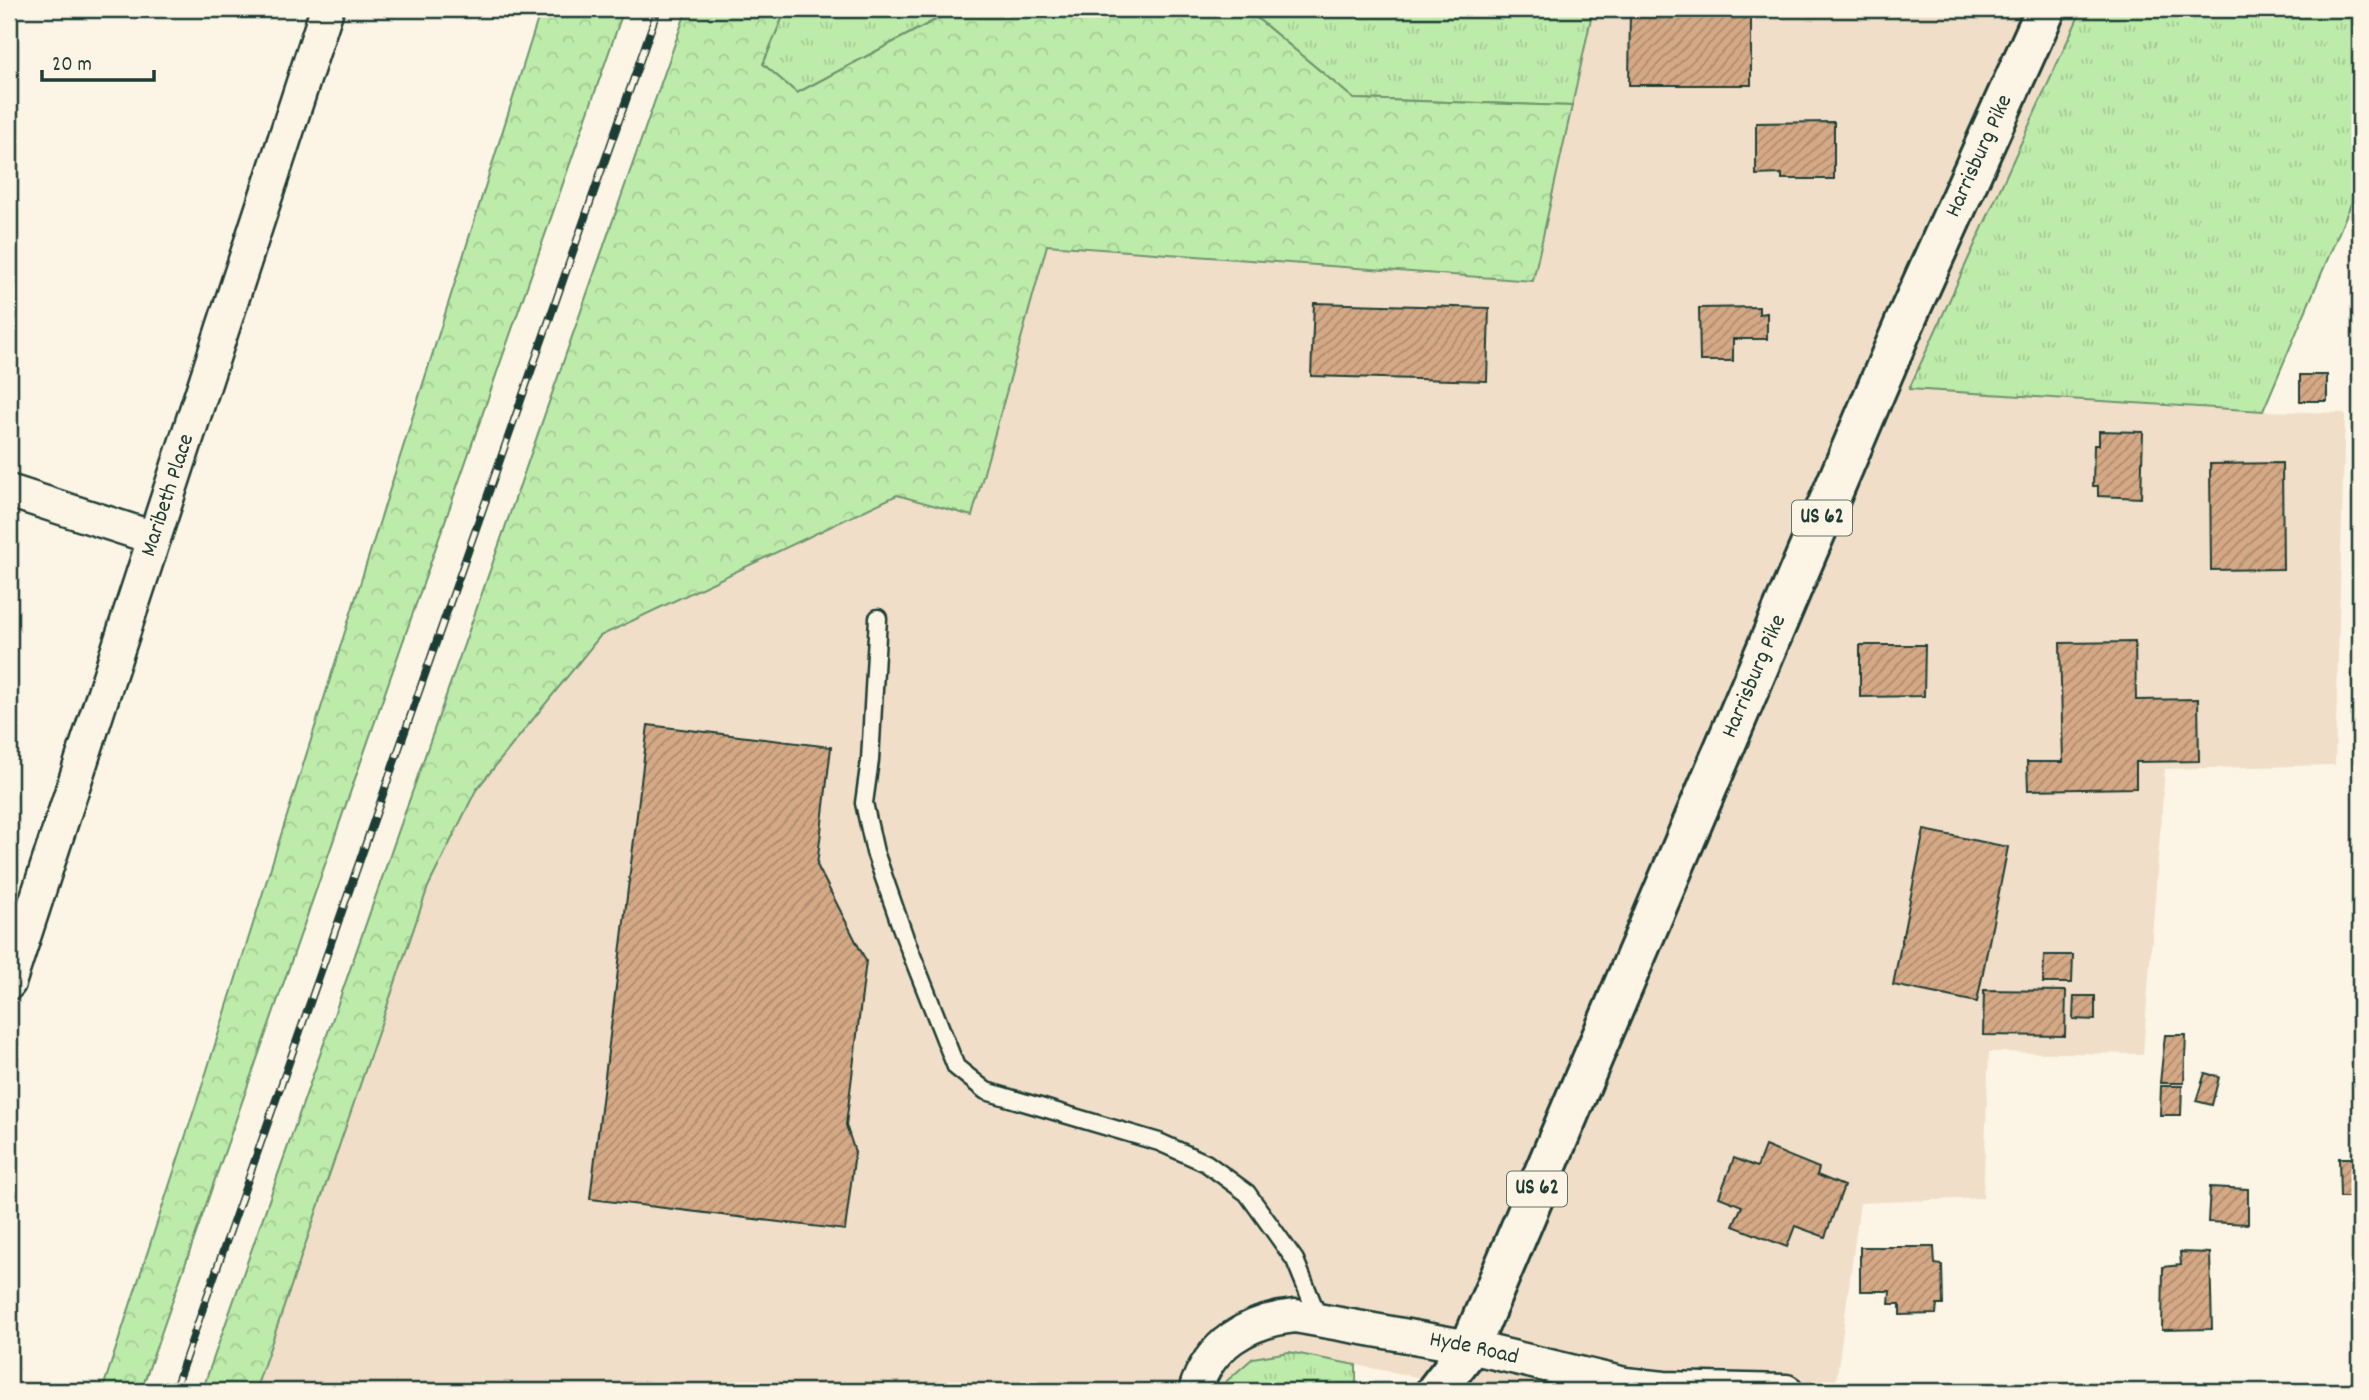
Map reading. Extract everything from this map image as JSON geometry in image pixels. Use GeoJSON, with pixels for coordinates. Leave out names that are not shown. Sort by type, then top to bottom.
{"type":"FeatureCollection","features":[{"type":"Feature","properties":{"kind":"main road","name":"Harrisburg Pike"},"geometry":{"type":"LineString","coordinates":[[1436,1391],[1470,1348],[1911,308],[2046,9]]}},
{"type":"Feature","properties":{"kind":"main road","name":"Harrisburg Pike"},"geometry":{"type":"LineString","coordinates":[[1467,1391],[1470,1348]]}},
{"type":"Feature","properties":{"kind":"street","name":"Maribeth Place"},"geometry":{"type":"LineString","coordinates":[[10,978],[327,9]]}},
{"type":"Feature","properties":{"kind":"street"},"geometry":{"type":"LineString","coordinates":[[9,491],[154,538]]}},
{"type":"Feature","properties":{"kind":"street","name":"Hyde Road"},"geometry":{"type":"LineString","coordinates":[[1195,1391],[1210,1358],[1227,1341],[1248,1327],[1271,1319],[1295,1316],[1470,1348],[1625,1384],[1664,1388],[1786,1391]]}},
{"type":"Feature","properties":{"kind":"lane"},"geometry":{"type":"LineString","coordinates":[[878,618],[870,760],[864,803],[875,852],[905,938],[956,1067],[986,1091],[1159,1142],[1206,1163],[1247,1193],[1295,1260],[1319,1319]]}},
{"type":"Feature","properties":{"kind":"shaded area"},"geometry":{"type":"Polygon","coordinates":[[[1593,9],[2082,9],[1909,389],[2263,411],[2345,413],[2335,765],[2165,769],[2143,1054],[1989,1052],[1983,1198],[1860,1203],[1835,1391],[1489,1391],[1289,1352],[1221,1386],[1220,1391],[255,1391],[428,887],[476,790],[600,636],[897,495],[972,516],[1046,245],[1533,281],[1593,9]]]}},
{"type":"Feature","properties":{"kind":"green space"},"geometry":{"type":"Polygon","coordinates":[[[541,9],[624,9],[141,1391],[102,1391],[202,1086],[541,9]]]}},
{"type":"Feature","properties":{"kind":"green space"},"geometry":{"type":"Polygon","coordinates":[[[687,9],[786,9],[763,64],[797,93],[956,9],[1246,9],[1354,99],[1572,106],[1533,281],[1047,245],[972,516],[897,495],[600,636],[476,790],[428,887],[255,1391],[202,1391],[687,9]]]}},
{"type":"Feature","properties":{"kind":"green space"},"geometry":{"type":"Polygon","coordinates":[[[786,9],[956,9],[797,93],[763,64],[786,9]]]}},
{"type":"Feature","properties":{"kind":"green space"},"geometry":{"type":"Polygon","coordinates":[[[1246,9],[1593,9],[1572,106],[1354,99],[1246,9]]]}},
{"type":"Feature","properties":{"kind":"green space"},"geometry":{"type":"Polygon","coordinates":[[[2082,9],[2360,9],[2360,183],[2263,411],[1909,389],[2082,9]]]}},
{"type":"Feature","properties":{"kind":"green space"},"geometry":{"type":"Polygon","coordinates":[[[1289,1352],[1356,1365],[1356,1391],[1220,1391],[1221,1386],[1253,1358],[1289,1352]]]}},
{"type":"Feature","properties":{"kind":"building"},"geometry":{"type":"Polygon","coordinates":[[[1630,9],[1751,9],[1751,85],[1629,85],[1630,9]]]}},
{"type":"Feature","properties":{"kind":"building"},"geometry":{"type":"Polygon","coordinates":[[[1834,122],[1834,179],[1782,179],[1782,174],[1756,175],[1756,123],[1834,122]]]}},
{"type":"Feature","properties":{"kind":"building"},"geometry":{"type":"Polygon","coordinates":[[[1314,303],[1489,308],[1487,381],[1311,376],[1314,303]]]}},
{"type":"Feature","properties":{"kind":"building"},"geometry":{"type":"Polygon","coordinates":[[[1759,307],[1759,314],[1767,313],[1767,339],[1733,339],[1733,361],[1700,361],[1699,308],[1759,307]]]}},
{"type":"Feature","properties":{"kind":"building"},"geometry":{"type":"Polygon","coordinates":[[[2300,375],[2327,375],[2327,401],[2300,401],[2300,375]]]}},
{"type":"Feature","properties":{"kind":"building"},"geometry":{"type":"Polygon","coordinates":[[[2099,431],[2143,432],[2141,498],[2098,496],[2098,486],[2093,486],[2094,445],[2099,445],[2099,431]]]}},
{"type":"Feature","properties":{"kind":"building"},"geometry":{"type":"Polygon","coordinates":[[[2282,463],[2283,569],[2211,570],[2210,464],[2282,463]]]}},
{"type":"Feature","properties":{"kind":"building"},"geometry":{"type":"Polygon","coordinates":[[[2135,642],[2136,700],[2198,699],[2199,761],[2136,762],[2136,788],[2028,790],[2027,762],[2063,762],[2060,643],[2135,642]]]}},
{"type":"Feature","properties":{"kind":"building"},"geometry":{"type":"Polygon","coordinates":[[[1860,645],[1925,645],[1924,696],[1860,697],[1860,645]]]}},
{"type":"Feature","properties":{"kind":"building"},"geometry":{"type":"Polygon","coordinates":[[[648,725],[831,747],[817,865],[866,961],[846,1125],[855,1152],[845,1230],[590,1199],[648,725]]]}},
{"type":"Feature","properties":{"kind":"building"},"geometry":{"type":"Polygon","coordinates":[[[1924,830],[2008,847],[1977,1002],[1893,985],[1924,830]]]}},
{"type":"Feature","properties":{"kind":"building"},"geometry":{"type":"Polygon","coordinates":[[[2360,948],[2360,1004],[2356,1003],[2360,948]]]}},
{"type":"Feature","properties":{"kind":"building"},"geometry":{"type":"Polygon","coordinates":[[[2044,955],[2073,955],[2072,983],[2043,983],[2044,955]]]}},
{"type":"Feature","properties":{"kind":"building"},"geometry":{"type":"Polygon","coordinates":[[[1984,990],[2066,991],[2065,1036],[1983,1035],[1984,990]]]}},
{"type":"Feature","properties":{"kind":"building"},"geometry":{"type":"Polygon","coordinates":[[[2074,996],[2095,996],[2095,1020],[2073,1019],[2074,996]]]}},
{"type":"Feature","properties":{"kind":"building"},"geometry":{"type":"Polygon","coordinates":[[[2165,1035],[2186,1035],[2184,1083],[2160,1083],[2165,1035]]]}},
{"type":"Feature","properties":{"kind":"building"},"geometry":{"type":"Polygon","coordinates":[[[2205,1073],[2219,1077],[2212,1105],[2196,1101],[2205,1073]]]}},
{"type":"Feature","properties":{"kind":"building"},"geometry":{"type":"Polygon","coordinates":[[[2161,1086],[2182,1086],[2181,1115],[2160,1115],[2161,1086]]]}},
{"type":"Feature","properties":{"kind":"building"},"geometry":{"type":"Polygon","coordinates":[[[1765,1146],[1819,1168],[1817,1175],[1844,1186],[1825,1237],[1795,1226],[1787,1247],[1733,1226],[1742,1206],[1719,1197],[1734,1158],[1757,1167],[1765,1146]]]}},
{"type":"Feature","properties":{"kind":"building"},"geometry":{"type":"Polygon","coordinates":[[[2339,1158],[2360,1158],[2360,1197],[2340,1197],[2339,1158]]]}},
{"type":"Feature","properties":{"kind":"building"},"geometry":{"type":"Polygon","coordinates":[[[2210,1187],[2248,1189],[2248,1224],[2208,1222],[2210,1187]]]}},
{"type":"Feature","properties":{"kind":"building"},"geometry":{"type":"Polygon","coordinates":[[[1860,1247],[1934,1247],[1935,1264],[1942,1265],[1943,1305],[1937,1305],[1936,1314],[1900,1315],[1900,1304],[1889,1304],[1890,1291],[1860,1291],[1860,1247]]]}},
{"type":"Feature","properties":{"kind":"building"},"geometry":{"type":"Polygon","coordinates":[[[2180,1252],[2210,1253],[2212,1329],[2162,1330],[2163,1267],[2181,1265],[2180,1252]]]}},
{"type":"Feature","properties":{"kind":"railway"},"geometry":{"type":"LineString","coordinates":[[174,1391],[658,9]]}}]}
